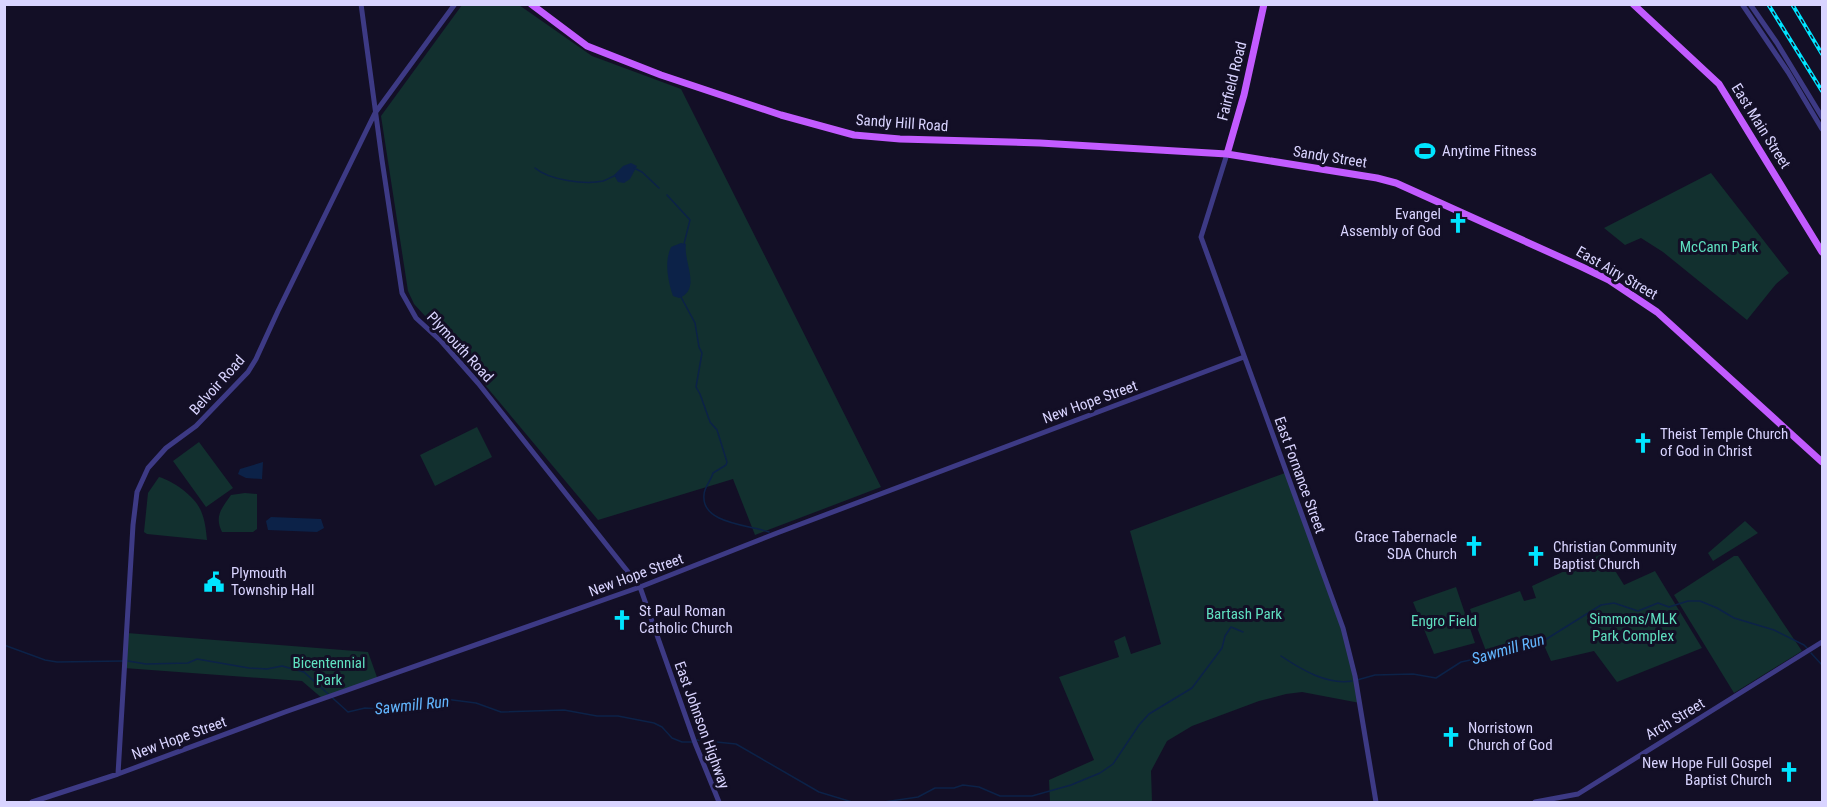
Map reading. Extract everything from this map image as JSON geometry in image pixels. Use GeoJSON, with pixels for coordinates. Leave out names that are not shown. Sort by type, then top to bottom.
{"type":"FeatureCollection","features":[{"type":"Feature","properties":{"kind":"main road","name":"Sandy Hill Road"},"geometry":{"type":"LineString","coordinates":[[531,4],[587,46],[651,72],[780,115],[854,135],[1227,154]]}},
{"type":"Feature","properties":{"kind":"main road","name":"Fairfield Road"},"geometry":{"type":"LineString","coordinates":[[1227,154],[1244,95],[1264,4]]}},
{"type":"Feature","properties":{"kind":"main road","name":"East Main Street"},"geometry":{"type":"LineString","coordinates":[[1633,4],[1719,84],[1822,252]]}},
{"type":"Feature","properties":{"kind":"main road","name":"Sandy Street"},"geometry":{"type":"LineString","coordinates":[[1227,154],[1377,178],[1396,183],[1426,196]]}},
{"type":"Feature","properties":{"kind":"main road","name":"East Airy Street"},"geometry":{"type":"LineString","coordinates":[[1426,196],[1580,266],[1638,298],[1658,312],[1822,462]]}},
{"type":"Feature","properties":{"kind":"street","name":"Plymouth Road"},"geometry":{"type":"LineString","coordinates":[[362,4],[400,285],[410,309],[478,383],[640,587]]}},
{"type":"Feature","properties":{"kind":"street","name":"Belvoir Road"},"geometry":{"type":"LineString","coordinates":[[118,774],[133,525],[137,492],[141,480],[155,458],[196,426],[248,372],[375,113],[455,4]]}},
{"type":"Feature","properties":{"kind":"street"},"geometry":{"type":"LineString","coordinates":[[1742,4],[1788,72],[1822,129]]}},
{"type":"Feature","properties":{"kind":"street"},"geometry":{"type":"LineString","coordinates":[[1750,4],[1777,43],[1822,117]]}},
{"type":"Feature","properties":{"kind":"street","name":"Fairfield Road"},"geometry":{"type":"LineString","coordinates":[[1224,163],[1227,154]]}},
{"type":"Feature","properties":{"kind":"street","name":"East Fornance Street"},"geometry":{"type":"LineString","coordinates":[[1224,163],[1201,237],[1343,628],[1355,676],[1376,802]]}},
{"type":"Feature","properties":{"kind":"street","name":"New Hope Street"},"geometry":{"type":"LineString","coordinates":[[32,802],[118,774],[327,697],[640,587],[1244,357]]}},
{"type":"Feature","properties":{"kind":"street","name":"East Johnson Highway"},"geometry":{"type":"LineString","coordinates":[[640,587],[692,736],[719,802]]}},
{"type":"Feature","properties":{"kind":"street","name":"Arch Street"},"geometry":{"type":"LineString","coordinates":[[1535,802],[1578,794],[1822,642]]}},
{"type":"Feature","properties":{"kind":"green space"},"geometry":{"type":"Polygon","coordinates":[[[462,5],[519,5],[592,56],[681,89],[881,487],[755,535],[733,479],[598,520],[449,342],[414,304],[408,291],[381,116],[462,5]]]}},
{"type":"Feature","properties":{"kind":"green space","name":"McCann Park"},"geometry":{"type":"Polygon","coordinates":[[[1711,173],[1789,273],[1776,284],[1747,320],[1663,252],[1641,238],[1625,245],[1604,228],[1711,173]]]}},
{"type":"Feature","properties":{"kind":"green space"},"geometry":{"type":"Polygon","coordinates":[[[477,427],[492,457],[435,486],[420,455],[477,427]]]}},
{"type":"Feature","properties":{"kind":"green space"},"geometry":{"type":"Polygon","coordinates":[[[199,442],[233,488],[206,507],[173,461],[199,442]]]}},
{"type":"Feature","properties":{"kind":"green space","name":"Bartash Park"},"geometry":{"type":"Polygon","coordinates":[[[1285,473],[1343,628],[1360,703],[1302,692],[1259,701],[1192,726],[1167,741],[1151,771],[1152,802],[1050,802],[1049,780],[1094,760],[1059,677],[1119,657],[1114,641],[1125,636],[1131,654],[1161,644],[1130,531],[1285,473]]]}},
{"type":"Feature","properties":{"kind":"green space"},"geometry":{"type":"Polygon","coordinates":[[[159,477],[183,490],[198,505],[207,540],[144,532],[148,493],[159,477]]]}},
{"type":"Feature","properties":{"kind":"green space"},"geometry":{"type":"Polygon","coordinates":[[[257,494],[257,529],[253,532],[222,532],[219,517],[222,508],[231,495],[257,494]]]}},
{"type":"Feature","properties":{"kind":"green space"},"geometry":{"type":"Polygon","coordinates":[[[1745,521],[1758,533],[1713,561],[1708,553],[1745,521]]]}},
{"type":"Feature","properties":{"kind":"green space","name":"Simmons/MLK Park Complex"},"geometry":{"type":"Polygon","coordinates":[[[1604,553],[1624,585],[1655,571],[1702,648],[1617,682],[1594,651],[1551,661],[1539,634],[1486,651],[1470,609],[1520,591],[1524,601],[1536,598],[1532,586],[1604,553]]]}},
{"type":"Feature","properties":{"kind":"green space","name":"Simmons/MLK Park Complex"},"geometry":{"type":"Polygon","coordinates":[[[1734,556],[1738,556],[1802,651],[1734,693],[1674,595],[1734,556]]]}},
{"type":"Feature","properties":{"kind":"green space","name":"Engro Field"},"geometry":{"type":"Polygon","coordinates":[[[1456,587],[1475,643],[1434,654],[1413,602],[1456,587]]]}},
{"type":"Feature","properties":{"kind":"green space","name":"Bicentennial Park"},"geometry":{"type":"Polygon","coordinates":[[[127,633],[368,652],[378,680],[323,699],[302,681],[124,668],[127,633]]]}},
{"type":"Feature","properties":{"kind":"water"},"geometry":{"type":"Polygon","coordinates":[[[631,163],[637,166],[630,179],[624,183],[618,182],[614,175],[623,166],[631,163]]]}},
{"type":"Feature","properties":{"kind":"water"},"geometry":{"type":"Polygon","coordinates":[[[681,243],[686,244],[691,282],[686,294],[679,298],[673,296],[667,265],[671,247],[681,243]]]}},
{"type":"Feature","properties":{"kind":"water"},"geometry":{"type":"Polygon","coordinates":[[[263,462],[262,479],[246,478],[238,474],[240,469],[263,462]]]}},
{"type":"Feature","properties":{"kind":"water"},"geometry":{"type":"Polygon","coordinates":[[[271,517],[321,519],[324,528],[317,532],[268,530],[266,521],[271,517]]]}},
{"type":"Feature","properties":{"kind":"waterway"},"geometry":{"type":"LineString","coordinates":[[535,168],[549,176],[577,182],[603,181],[616,175]]}},
{"type":"Feature","properties":{"kind":"waterway"},"geometry":{"type":"LineString","coordinates":[[634,168],[642,172],[659,188]]}},
{"type":"Feature","properties":{"kind":"waterway"},"geometry":{"type":"LineString","coordinates":[[667,195],[690,220],[684,244]]}},
{"type":"Feature","properties":{"kind":"waterway"},"geometry":{"type":"LineString","coordinates":[[681,297],[695,323],[702,353],[696,387],[710,422],[717,430],[727,462],[713,473],[704,492],[705,505],[718,518],[769,532]]}},
{"type":"Feature","properties":{"kind":"waterway","name":"Sawmill Run"},"geometry":{"type":"LineString","coordinates":[[1357,680],[1375,675],[1413,674],[1436,678],[1461,662],[1540,643],[1601,605],[1614,603],[1638,611],[1658,603],[1669,607],[1688,601],[1700,601],[1734,618],[1774,630],[1808,649]]}},
{"type":"Feature","properties":{"kind":"waterway","name":"Sawmill Run"},"geometry":{"type":"LineString","coordinates":[[884,802],[918,797],[935,788],[954,788],[963,785],[979,787],[1000,796],[1032,796],[1071,785],[1100,773],[1113,764],[1149,714],[1192,688],[1222,648],[1225,636],[1231,627],[1243,632]]}},
{"type":"Feature","properties":{"kind":"waterway","name":"Sawmill Run"},"geometry":{"type":"LineString","coordinates":[[4,645],[57,662],[123,661]]}},
{"type":"Feature","properties":{"kind":"waterway","name":"Sawmill Run"},"geometry":{"type":"LineString","coordinates":[[1811,653],[1822,665]]}},
{"type":"Feature","properties":{"kind":"waterway","name":"Sawmill Run"},"geometry":{"type":"LineString","coordinates":[[1281,656],[1324,679],[1352,681]]}},
{"type":"Feature","properties":{"kind":"waterway","name":"Sawmill Run"},"geometry":{"type":"LineString","coordinates":[[128,661],[146,664],[188,663],[197,659],[249,668],[267,669],[282,666],[304,672],[348,712],[445,699],[476,703],[501,712],[564,710],[597,716],[618,716],[654,723],[662,727],[672,738],[682,742],[693,742]]}},
{"type":"Feature","properties":{"kind":"waterway","name":"Sawmill Run"},"geometry":{"type":"LineString","coordinates":[[697,740],[736,744],[819,792],[852,802]]}},
{"type":"Feature","properties":{"kind":"railway"},"geometry":{"type":"LineString","coordinates":[[1768,4],[1822,91]]}},
{"type":"Feature","properties":{"kind":"railway"},"geometry":{"type":"LineString","coordinates":[[1792,4],[1822,54]]}},
{"type":"Feature","properties":{"kind":"place","name":"Anytime Fitness"},"geometry":{"type":"Point","coordinates":[1425,151]}},
{"type":"Feature","properties":{"kind":"place","name":"Evangel Assembly of God"},"geometry":{"type":"Point","coordinates":[1458,223]}},
{"type":"Feature","properties":{"kind":"place","name":"Theist Temple Church of God in Christ"},"geometry":{"type":"Point","coordinates":[1643,443]}},
{"type":"Feature","properties":{"kind":"place","name":"Grace Tabernacle SDA Church"},"geometry":{"type":"Point","coordinates":[1474,546]}},
{"type":"Feature","properties":{"kind":"place","name":"Christian Community Baptist Church"},"geometry":{"type":"Point","coordinates":[1536,556]}},
{"type":"Feature","properties":{"kind":"place","name":"Plymouth Township Hall"},"geometry":{"type":"Point","coordinates":[214,582]}},
{"type":"Feature","properties":{"kind":"place","name":"St Paul Roman Catholic Church"},"geometry":{"type":"Point","coordinates":[622,620]}},
{"type":"Feature","properties":{"kind":"place","name":"Norristown Church of God"},"geometry":{"type":"Point","coordinates":[1451,737]}},
{"type":"Feature","properties":{"kind":"place","name":"New Hope Full Gospel Baptist Church"},"geometry":{"type":"Point","coordinates":[1789,772]}}]}
